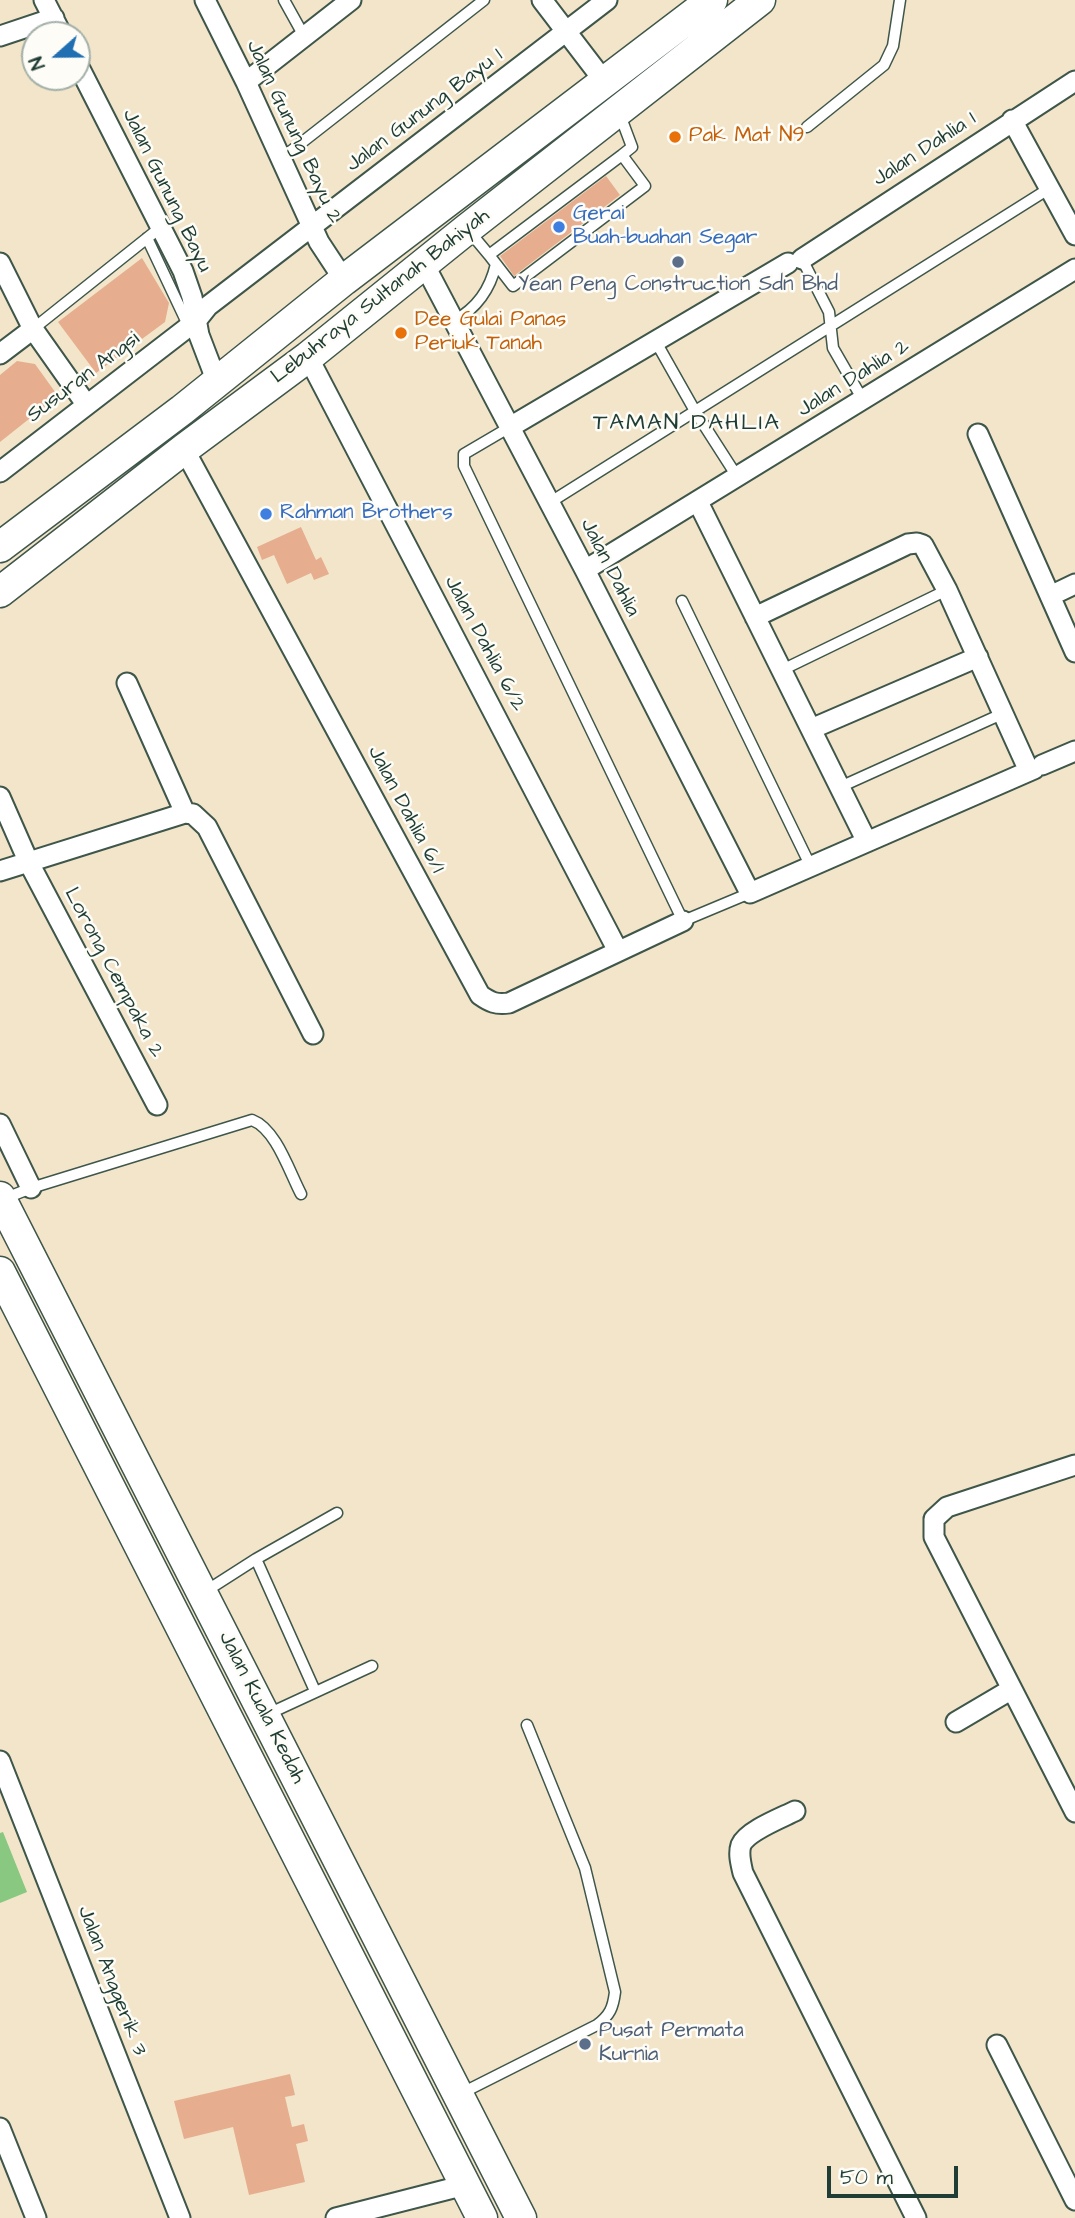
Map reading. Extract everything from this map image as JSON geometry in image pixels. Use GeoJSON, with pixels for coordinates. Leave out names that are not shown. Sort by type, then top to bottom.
{"type":"FeatureCollection","features":[{"type":"Feature","properties":{"kind":"main road","name":"Lebuhraya Sultanah Bahiyah"},"geometry":{"type":"LineString","coordinates":[[0,547],[217,383],[344,280],[712,0]]}},
{"type":"Feature","properties":{"kind":"main road","name":"Lebuhraya Sultanah Bahiyah"},"geometry":{"type":"LineString","coordinates":[[0,592],[425,266],[467,229],[760,0]]}},
{"type":"Feature","properties":{"kind":"main road","name":"Jalan Kuala Kedah"},"geometry":{"type":"LineString","coordinates":[[1,1199],[521,2218]]}},
{"type":"Feature","properties":{"kind":"main road","name":"Jalan Kuala Kedah"},"geometry":{"type":"LineString","coordinates":[[0,1272],[482,2218]]}},
{"type":"Feature","properties":{"kind":"street","name":"Jalan Gunung Bayu 2"},"geometry":{"type":"LineString","coordinates":[[205,0],[312,226],[344,280]]}},
{"type":"Feature","properties":{"kind":"street"},"geometry":{"type":"LineString","coordinates":[[246,82],[351,0]]}},
{"type":"Feature","properties":{"kind":"street"},"geometry":{"type":"LineString","coordinates":[[542,0],[604,81]]}},
{"type":"Feature","properties":{"kind":"street"},"geometry":{"type":"LineString","coordinates":[[566,32],[607,0]]}},
{"type":"Feature","properties":{"kind":"street"},"geometry":{"type":"LineString","coordinates":[[0,36],[53,18]]}},
{"type":"Feature","properties":{"kind":"street","name":"Jalan Gunung Bayu 1"},"geometry":{"type":"LineString","coordinates":[[193,324],[208,306],[566,32]]}},
{"type":"Feature","properties":{"kind":"street","name":"Jalan Dahlia 1"},"geometry":{"type":"LineString","coordinates":[[510,427],[795,261],[1075,81]]}},
{"type":"Feature","properties":{"kind":"street","name":"Jalan Gunung Bayu"},"geometry":{"type":"LineString","coordinates":[[90,91],[154,233],[183,271],[193,324],[217,383]]}},
{"type":"Feature","properties":{"kind":"street"},"geometry":{"type":"LineString","coordinates":[[1012,120],[1075,235]]}},
{"type":"Feature","properties":{"kind":"street"},"geometry":{"type":"LineString","coordinates":[[0,263],[33,329],[86,404]]}},
{"type":"Feature","properties":{"kind":"street","name":"Jalan Dahlia"},"geometry":{"type":"LineString","coordinates":[[425,266],[750,892]]}},
{"type":"Feature","properties":{"kind":"street","name":"Jalan Dahlia 2"},"geometry":{"type":"LineString","coordinates":[[585,570],[1075,269]]}},
{"type":"Feature","properties":{"kind":"street","name":"Susuran Angsi"},"geometry":{"type":"LineString","coordinates":[[0,472],[193,324]]}},
{"type":"Feature","properties":{"kind":"street"},"geometry":{"type":"LineString","coordinates":[[0,354],[33,329]]}},
{"type":"Feature","properties":{"kind":"street","name":"Jalan Dahlia 6/2"},"geometry":{"type":"LineString","coordinates":[[308,357],[618,951]]}},
{"type":"Feature","properties":{"kind":"street"},"geometry":{"type":"LineString","coordinates":[[978,434],[1075,652]]}},
{"type":"Feature","properties":{"kind":"street","name":"Jalan Dahlia 6/1"},"geometry":{"type":"LineString","coordinates":[[184,449],[480,995],[489,1002],[509,1003],[683,921]]}},
{"type":"Feature","properties":{"kind":"street"},"geometry":{"type":"LineString","coordinates":[[698,502],[867,842]]}},
{"type":"Feature","properties":{"kind":"street"},"geometry":{"type":"LineString","coordinates":[[755,617],[908,544],[923,545],[1004,713],[1035,768]]}},
{"type":"Feature","properties":{"kind":"street"},"geometry":{"type":"LineString","coordinates":[[1050,596],[1075,584]]}},
{"type":"Feature","properties":{"kind":"street"},"geometry":{"type":"LineString","coordinates":[[811,729],[978,657]]}},
{"type":"Feature","properties":{"kind":"street"},"geometry":{"type":"LineString","coordinates":[[127,683],[185,813]]}},
{"type":"Feature","properties":{"kind":"street"},"geometry":{"type":"LineString","coordinates":[[750,892],[1075,751]]}},
{"type":"Feature","properties":{"kind":"street","name":"Lorong Cempaka 2"},"geometry":{"type":"LineString","coordinates":[[0,797],[29,863],[157,1105]]}},
{"type":"Feature","properties":{"kind":"street"},"geometry":{"type":"LineString","coordinates":[[0,871],[185,813],[193,814],[207,827],[313,1034]]}},
{"type":"Feature","properties":{"kind":"street"},"geometry":{"type":"LineString","coordinates":[[0,1124],[31,1188]]}},
{"type":"Feature","properties":{"kind":"street"},"geometry":{"type":"LineString","coordinates":[[1075,1465],[947,1507],[934,1519],[934,1537],[1075,1812]]}},
{"type":"Feature","properties":{"kind":"street"},"geometry":{"type":"LineString","coordinates":[[956,1722],[1012,1689]]}},
{"type":"Feature","properties":{"kind":"street","name":"Jalan Anggerik 3"},"geometry":{"type":"LineString","coordinates":[[0,1761],[180,2218]]}},
{"type":"Feature","properties":{"kind":"street"},"geometry":{"type":"LineString","coordinates":[[795,1811],[747,1836],[741,1846],[743,1873],[916,2218]]}},
{"type":"Feature","properties":{"kind":"street"},"geometry":{"type":"LineString","coordinates":[[997,2045],[1075,2200]]}},
{"type":"Feature","properties":{"kind":"street"},"geometry":{"type":"LineString","coordinates":[[0,2127],[36,2218]]}},
{"type":"Feature","properties":{"kind":"street"},"geometry":{"type":"LineString","coordinates":[[336,2218],[465,2185]]}},
{"type":"Feature","properties":{"kind":"lane"},"geometry":{"type":"LineString","coordinates":[[284,0],[304,36]]}},
{"type":"Feature","properties":{"kind":"lane"},"geometry":{"type":"LineString","coordinates":[[282,158],[484,0]]}},
{"type":"Feature","properties":{"kind":"lane"},"geometry":{"type":"LineString","coordinates":[[807,127],[884,65],[893,46],[900,0]]}},
{"type":"Feature","properties":{"kind":"lane"},"geometry":{"type":"LineString","coordinates":[[492,259],[632,147],[619,111]]}},
{"type":"Feature","properties":{"kind":"lane"},"geometry":{"type":"LineString","coordinates":[[467,229],[513,286],[645,186],[622,155]]}},
{"type":"Feature","properties":{"kind":"lane"},"geometry":{"type":"LineString","coordinates":[[549,503],[1050,188]]}},
{"type":"Feature","properties":{"kind":"lane"},"geometry":{"type":"LineString","coordinates":[[33,329],[154,233]]}},
{"type":"Feature","properties":{"kind":"lane"},"geometry":{"type":"LineString","coordinates":[[454,321],[465,315],[482,298],[493,276],[492,259]]}},
{"type":"Feature","properties":{"kind":"lane"},"geometry":{"type":"LineString","coordinates":[[795,261],[826,302],[831,320],[829,327],[833,348],[863,401]]}},
{"type":"Feature","properties":{"kind":"lane"},"geometry":{"type":"LineString","coordinates":[[656,342],[695,411],[738,478]]}},
{"type":"Feature","properties":{"kind":"lane"},"geometry":{"type":"LineString","coordinates":[[510,427],[464,454],[464,466],[683,921],[750,892]]}},
{"type":"Feature","properties":{"kind":"lane"},"geometry":{"type":"LineString","coordinates":[[782,670],[947,590]]}},
{"type":"Feature","properties":{"kind":"lane"},"geometry":{"type":"LineString","coordinates":[[681,601],[811,867]]}},
{"type":"Feature","properties":{"kind":"lane"},"geometry":{"type":"LineString","coordinates":[[840,787],[1004,713]]}},
{"type":"Feature","properties":{"kind":"lane"},"geometry":{"type":"LineString","coordinates":[[1,1199],[252,1120],[261,1123],[269,1132],[301,1194]]}},
{"type":"Feature","properties":{"kind":"lane"},"geometry":{"type":"LineString","coordinates":[[202,1593],[337,1513]]}},
{"type":"Feature","properties":{"kind":"lane"},"geometry":{"type":"LineString","coordinates":[[256,1559],[315,1691]]}},
{"type":"Feature","properties":{"kind":"lane"},"geometry":{"type":"LineString","coordinates":[[265,1716],[372,1666]]}},
{"type":"Feature","properties":{"kind":"lane"},"geometry":{"type":"LineString","coordinates":[[458,2095],[597,2025],[608,2016],[614,2006],[615,1992],[585,1868],[527,1725]]}},
{"type":"Feature","properties":{"kind":"green space"},"geometry":{"type":"Polygon","coordinates":[[[3,1832],[27,1892],[0,1903],[0,1833],[3,1832]]]}},
{"type":"Feature","properties":{"kind":"building","name":"Gerai Buah-buahan Segar"},"geometry":{"type":"Polygon","coordinates":[[[606,176],[620,195],[514,276],[500,256],[606,176]]]}},
{"type":"Feature","properties":{"kind":"building"},"geometry":{"type":"Polygon","coordinates":[[[142,258],[169,303],[165,322],[96,373],[58,322],[142,258]]]}},
{"type":"Feature","properties":{"kind":"building"},"geometry":{"type":"Polygon","coordinates":[[[17,361],[35,364],[58,396],[0,442],[0,375],[17,361]]]}},
{"type":"Feature","properties":{"kind":"building"},"geometry":{"type":"Polygon","coordinates":[[[301,527],[316,560],[321,557],[329,574],[314,580],[311,573],[287,584],[274,555],[262,560],[257,547],[301,527]]]}},
{"type":"Feature","properties":{"kind":"building"},"geometry":{"type":"Polygon","coordinates":[[[290,2074],[295,2095],[285,2097],[292,2127],[304,2124],[308,2141],[296,2144],[305,2182],[249,2195],[233,2127],[184,2139],[174,2101],[290,2074]]]}},
{"type":"Feature","properties":{"kind":"place","name":"Pak Mat N9"},"geometry":{"type":"Point","coordinates":[675,137]}},
{"type":"Feature","properties":{"kind":"place","name":"Gerai Buah-buahan Segar"},"geometry":{"type":"Point","coordinates":[559,227]}},
{"type":"Feature","properties":{"kind":"place","name":"Yean Peng Construction Sdn Bhd"},"geometry":{"type":"Point","coordinates":[678,262]}},
{"type":"Feature","properties":{"kind":"place","name":"Dee Gulai Panas Periuk Tanah"},"geometry":{"type":"Point","coordinates":[401,333]}},
{"type":"Feature","properties":{"kind":"place","name":"Rahman Brothers"},"geometry":{"type":"Point","coordinates":[266,514]}},
{"type":"Feature","properties":{"kind":"place","name":"Pusat Permata Kurnia"},"geometry":{"type":"Point","coordinates":[585,2044]}},
{"type":"Feature","properties":{"kind":"district","name":"TAMAN DAHLIA"},"geometry":{"type":"Point","coordinates":[687,424]}}]}
